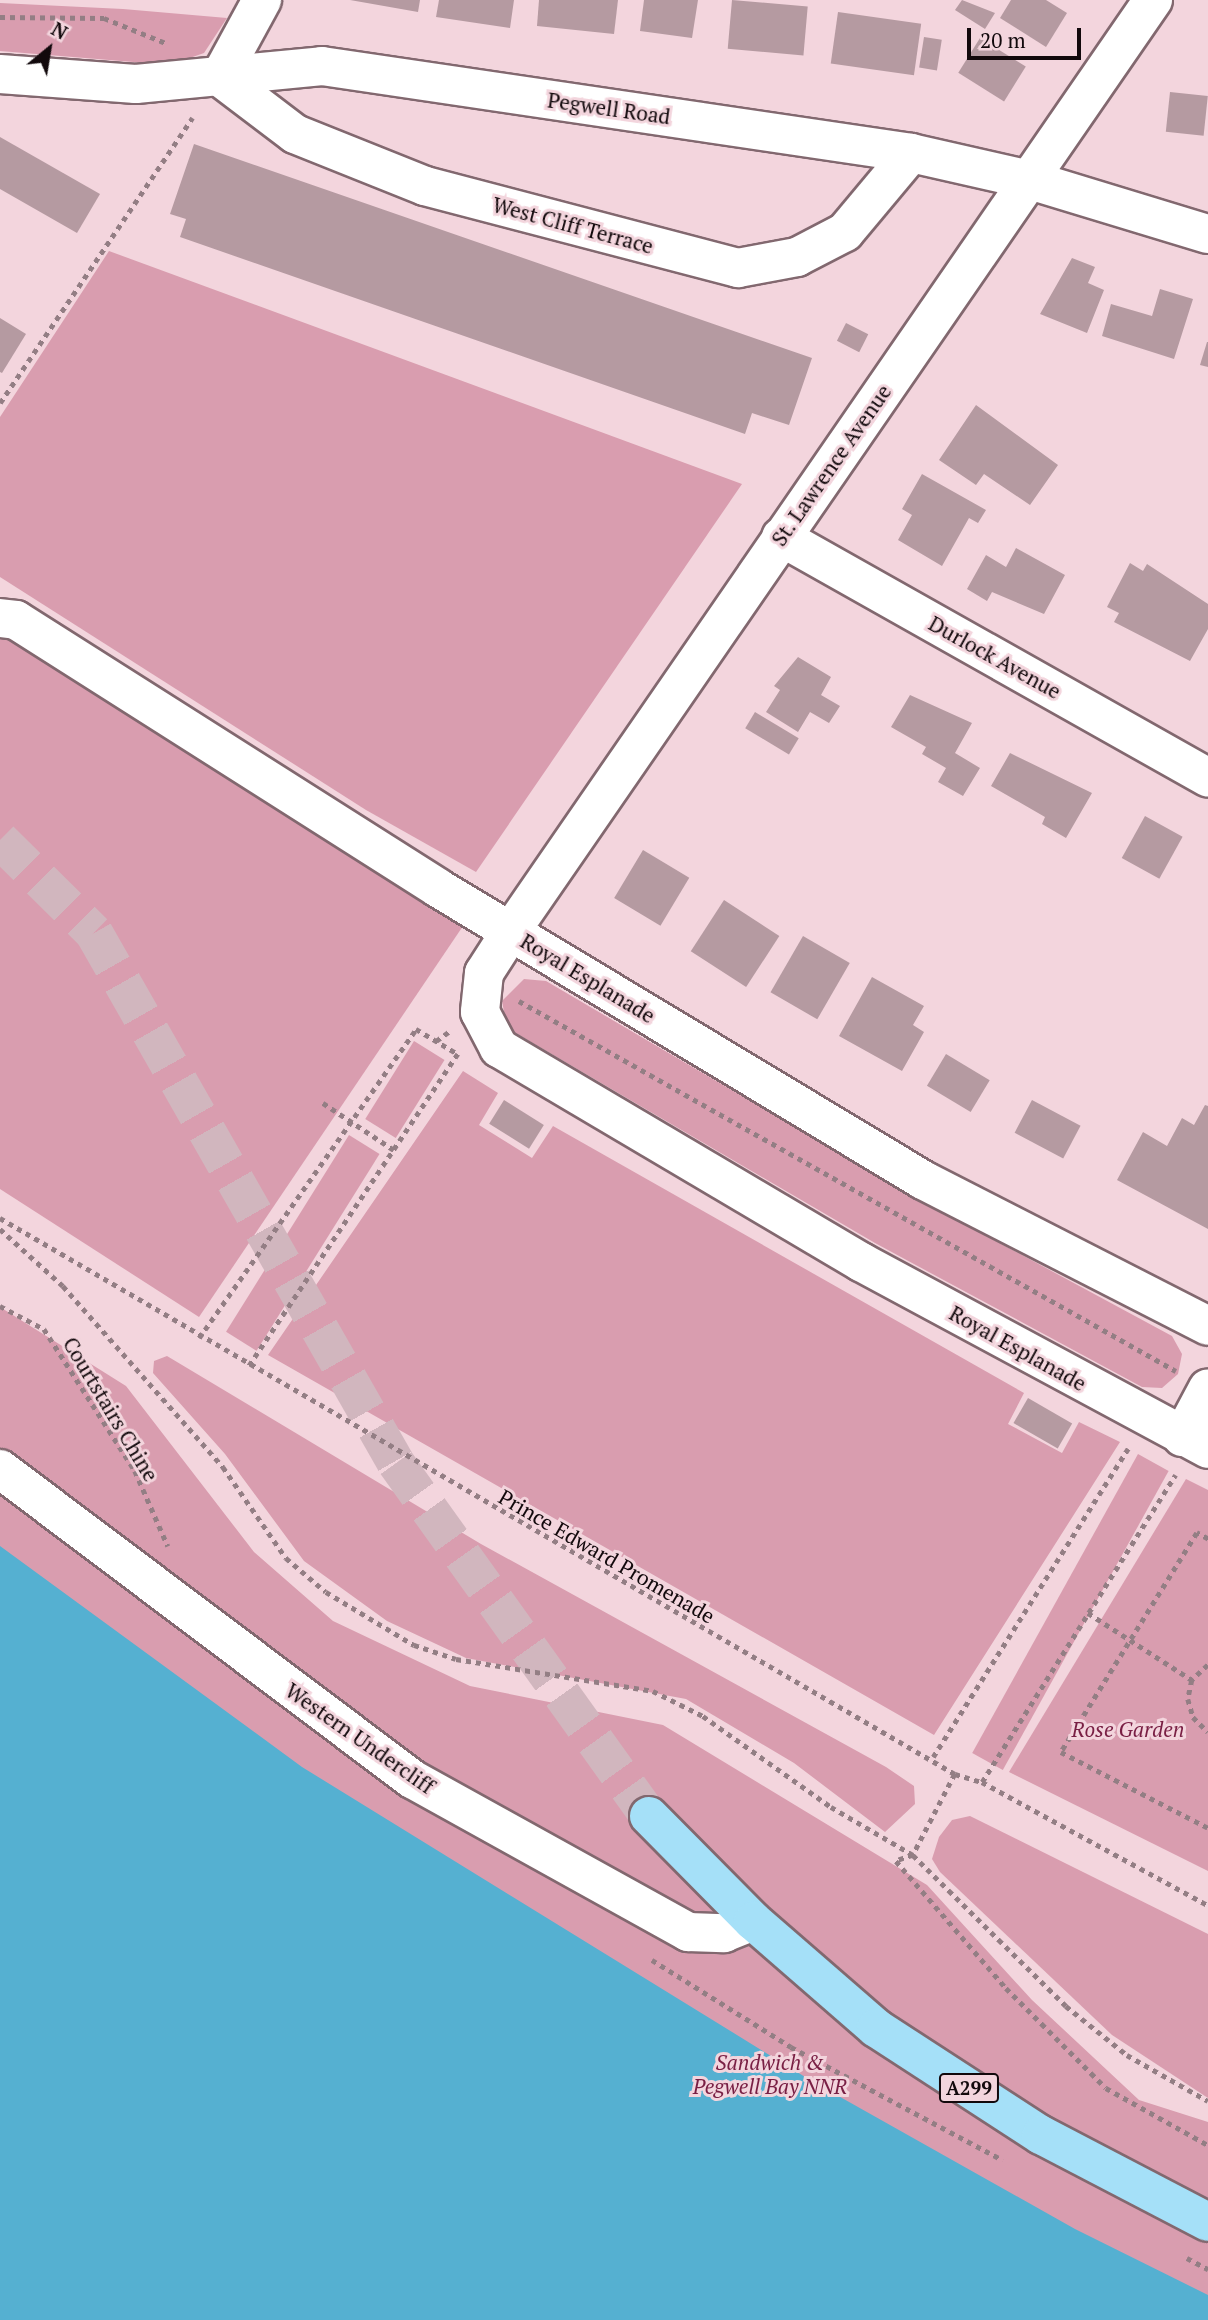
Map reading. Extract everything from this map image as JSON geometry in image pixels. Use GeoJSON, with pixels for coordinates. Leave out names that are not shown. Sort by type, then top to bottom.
{"type":"FeatureCollection","features":[{"type":"Feature","properties":{"kind":"highway","name":"A299"},"geometry":{"type":"LineString","coordinates":[[649,1816],[753,1921],[876,2028],[1041,2135],[1208,2222]]}},
{"type":"Feature","properties":{"kind":"street"},"geometry":{"type":"LineString","coordinates":[[202,80],[262,0]]}},
{"type":"Feature","properties":{"kind":"street","name":"St. Lawrence Avenue"},"geometry":{"type":"LineString","coordinates":[[511,931],[1153,0]]}},
{"type":"Feature","properties":{"kind":"street","name":"Pegwell Road"},"geometry":{"type":"LineString","coordinates":[[0,74],[202,80],[321,66],[911,153],[1030,180],[1208,234]]}},
{"type":"Feature","properties":{"kind":"street","name":"West Cliff Terrace"},"geometry":{"type":"LineString","coordinates":[[202,80],[295,134],[425,186],[738,268],[797,257],[845,232],[911,153]]}},
{"type":"Feature","properties":{"kind":"street","name":"Durlock Avenue"},"geometry":{"type":"LineString","coordinates":[[781,537],[1208,778]]}},
{"type":"Feature","properties":{"kind":"street"},"geometry":{"type":"LineString","coordinates":[[0,618],[16,620],[511,931]]}},
{"type":"Feature","properties":{"kind":"street","name":"Royal Esplanade"},"geometry":{"type":"LineString","coordinates":[[1190,1451],[861,1262],[499,1048],[480,1012],[484,973],[511,931],[923,1180],[1208,1326]]}},
{"type":"Feature","properties":{"kind":"street"},"geometry":{"type":"LineString","coordinates":[[1190,1451],[1196,1381]]}},
{"type":"Feature","properties":{"kind":"street","name":"Western Undercliff"},"geometry":{"type":"LineString","coordinates":[[0,1469],[412,1779],[688,1932],[724,1933],[753,1921]]}},
{"type":"Feature","properties":{"kind":"path"},"geometry":{"type":"LineString","coordinates":[[0,17],[104,18],[136,26],[164,39],[179,59],[202,80],[0,402]]}},
{"type":"Feature","properties":{"kind":"path"},"geometry":{"type":"LineString","coordinates":[[484,973],[523,1004],[846,1190],[1196,1381]]}},
{"type":"Feature","properties":{"kind":"path"},"geometry":{"type":"LineString","coordinates":[[199,1338],[416,1028],[458,1054],[249,1366]]}},
{"type":"Feature","properties":{"kind":"path"},"geometry":{"type":"LineString","coordinates":[[323,1103],[394,1150]]}},
{"type":"Feature","properties":{"kind":"path","name":"Prince Edward Promenade"},"geometry":{"type":"LineString","coordinates":[[0,1218],[199,1338],[933,1757],[955,1774],[982,1782],[1208,1905]]}},
{"type":"Feature","properties":{"kind":"path"},"geometry":{"type":"LineString","coordinates":[[0,1229],[63,1286],[223,1467],[286,1558],[326,1592],[414,1645],[456,1659],[653,1691],[762,1752],[831,1807],[913,1855],[1066,2006],[1126,2055],[1208,2101]]}},
{"type":"Feature","properties":{"kind":"path","name":"Courtstairs Chine"},"geometry":{"type":"LineString","coordinates":[[0,1306],[44,1329],[135,1471],[170,1551]]}},
{"type":"Feature","properties":{"kind":"path"},"geometry":{"type":"LineString","coordinates":[[933,1757],[1133,1440]]}},
{"type":"Feature","properties":{"kind":"path"},"geometry":{"type":"LineString","coordinates":[[982,1782],[1190,1451]]}},
{"type":"Feature","properties":{"kind":"path"},"geometry":{"type":"LineString","coordinates":[[1208,1539],[1198,1533],[1061,1752],[1208,1828]]}},
{"type":"Feature","properties":{"kind":"path"},"geometry":{"type":"LineString","coordinates":[[1088,1613],[1192,1680]]}},
{"type":"Feature","properties":{"kind":"path"},"geometry":{"type":"LineString","coordinates":[[1208,1665],[1192,1680],[1193,1717],[1208,1732]]}},
{"type":"Feature","properties":{"kind":"path"},"geometry":{"type":"LineString","coordinates":[[955,1774],[913,1855],[896,1861],[1006,1988],[1106,2088],[1208,2145]]}},
{"type":"Feature","properties":{"kind":"green space"},"geometry":{"type":"Polygon","coordinates":[[[0,3],[123,9],[227,18],[204,53],[170,65],[0,51],[0,3]]]}},
{"type":"Feature","properties":{"kind":"green space"},"geometry":{"type":"Polygon","coordinates":[[[109,251],[742,484],[476,872],[366,810],[0,577],[0,417],[109,251]]]}},
{"type":"Feature","properties":{"kind":"green space"},"geometry":{"type":"Polygon","coordinates":[[[0,631],[463,926],[199,1317],[0,1189],[0,631]]]}},
{"type":"Feature","properties":{"kind":"green space"},"geometry":{"type":"Polygon","coordinates":[[[524,979],[546,981],[907,1193],[1172,1336],[1182,1354],[1178,1374],[1162,1388],[1142,1387],[875,1243],[507,1028],[502,1001],[524,979]]]}},
{"type":"Feature","properties":{"kind":"green space"},"geometry":{"type":"Polygon","coordinates":[[[414,1041],[445,1060],[396,1138],[365,1119],[414,1041]]]}},
{"type":"Feature","properties":{"kind":"green space"},"geometry":{"type":"Polygon","coordinates":[[[463,1071],[498,1093],[479,1125],[532,1158],[553,1126],[1024,1393],[1008,1424],[1062,1453],[1079,1422],[1120,1442],[934,1735],[268,1355],[463,1071]]]}},
{"type":"Feature","properties":{"kind":"green space"},"geometry":{"type":"Polygon","coordinates":[[[349,1135],[380,1154],[257,1351],[226,1332],[349,1135]]]}},
{"type":"Feature","properties":{"kind":"green space","name":"Sandwich & Pegwell Bay NNR"},"geometry":{"type":"Polygon","coordinates":[[[0,1307],[126,1386],[254,1552],[333,1621],[470,1686],[663,1725],[927,1885],[1032,2000],[1139,2100],[1208,2122],[1208,2320],[0,1935],[0,1307]]]}},
{"type":"Feature","properties":{"kind":"green space"},"geometry":{"type":"Polygon","coordinates":[[[167,1356],[481,1544],[886,1767],[914,1786],[915,1804],[885,1832],[794,1763],[686,1699],[466,1658],[387,1621],[304,1561],[225,1454],[153,1373],[154,1361],[167,1356]]]}},
{"type":"Feature","properties":{"kind":"green space"},"geometry":{"type":"Polygon","coordinates":[[[1138,1454],[1169,1471],[1003,1770],[972,1753],[1138,1454]]]}},
{"type":"Feature","properties":{"kind":"green space","name":"Rose Garden"},"geometry":{"type":"Polygon","coordinates":[[[1186,1479],[1208,1490],[1208,1871],[1009,1772],[1186,1479]]]}},
{"type":"Feature","properties":{"kind":"green space"},"geometry":{"type":"Polygon","coordinates":[[[970,1816],[1208,1934],[1208,2098],[1112,2035],[940,1872],[932,1859],[939,1837],[952,1820],[970,1816]]]}},
{"type":"Feature","properties":{"kind":"water"},"geometry":{"type":"Polygon","coordinates":[[[0,1546],[302,1767],[810,2080],[1075,2229],[1208,2295],[1208,2320],[0,2320],[0,1546]]]}},
{"type":"Feature","properties":{"kind":"building"},"geometry":{"type":"Polygon","coordinates":[[[350,0],[420,0],[418,12],[350,0]]]}},
{"type":"Feature","properties":{"kind":"building"},"geometry":{"type":"Polygon","coordinates":[[[439,0],[514,0],[510,28],[436,17],[439,0]]]}},
{"type":"Feature","properties":{"kind":"building"},"geometry":{"type":"Polygon","coordinates":[[[539,0],[618,0],[614,34],[537,26],[539,0]]]}},
{"type":"Feature","properties":{"kind":"building"},"geometry":{"type":"Polygon","coordinates":[[[644,0],[698,0],[692,38],[640,31],[644,0]]]}},
{"type":"Feature","properties":{"kind":"building"},"geometry":{"type":"Polygon","coordinates":[[[732,0],[808,7],[803,55],[728,49],[732,0]]]}},
{"type":"Feature","properties":{"kind":"building"},"geometry":{"type":"Polygon","coordinates":[[[962,0],[995,13],[985,29],[955,10],[962,0]]]}},
{"type":"Feature","properties":{"kind":"building"},"geometry":{"type":"Polygon","coordinates":[[[1011,0],[1046,0],[1067,13],[1046,47],[1000,18],[1011,0]]]}},
{"type":"Feature","properties":{"kind":"building"},"geometry":{"type":"Polygon","coordinates":[[[838,12],[921,24],[914,75],[831,63],[838,12]]]}},
{"type":"Feature","properties":{"kind":"building"},"geometry":{"type":"Polygon","coordinates":[[[924,37],[942,40],[937,70],[919,68],[924,37]]]}},
{"type":"Feature","properties":{"kind":"building"},"geometry":{"type":"Polygon","coordinates":[[[980,38],[1026,67],[1004,101],[958,73],[980,38]]]}},
{"type":"Feature","properties":{"kind":"building"},"geometry":{"type":"Polygon","coordinates":[[[1170,92],[1208,96],[1204,136],[1166,132],[1170,92]]]}},
{"type":"Feature","properties":{"kind":"building"},"geometry":{"type":"Polygon","coordinates":[[[0,137],[100,194],[77,233],[0,189],[0,137]]]}},
{"type":"Feature","properties":{"kind":"building"},"geometry":{"type":"Polygon","coordinates":[[[194,144],[812,358],[789,425],[752,413],[745,434],[180,237],[186,219],[170,214],[194,144]]]}},
{"type":"Feature","properties":{"kind":"building"},"geometry":{"type":"Polygon","coordinates":[[[1072,258],[1095,267],[1088,283],[1104,290],[1087,333],[1040,314],[1072,258]]]}},
{"type":"Feature","properties":{"kind":"building"},"geometry":{"type":"Polygon","coordinates":[[[1160,289],[1193,299],[1174,359],[1102,336],[1111,304],[1152,316],[1160,289]]]}},
{"type":"Feature","properties":{"kind":"building"},"geometry":{"type":"Polygon","coordinates":[[[0,318],[26,334],[2,373],[0,372],[0,318]]]}},
{"type":"Feature","properties":{"kind":"building"},"geometry":{"type":"Polygon","coordinates":[[[846,323],[868,334],[859,352],[837,341],[846,323]]]}},
{"type":"Feature","properties":{"kind":"building"},"geometry":{"type":"Polygon","coordinates":[[[1208,342],[1208,367],[1200,365],[1208,342]]]}},
{"type":"Feature","properties":{"kind":"building"},"geometry":{"type":"Polygon","coordinates":[[[976,405],[1058,465],[1030,505],[984,474],[976,485],[939,460],[976,405]]]}},
{"type":"Feature","properties":{"kind":"building"},"geometry":{"type":"Polygon","coordinates":[[[922,474],[986,510],[978,523],[969,518],[942,566],[898,540],[912,515],[902,509],[922,474]]]}},
{"type":"Feature","properties":{"kind":"building"},"geometry":{"type":"Polygon","coordinates":[[[1016,548],[1065,575],[1044,614],[992,592],[987,601],[967,589],[986,555],[1006,567],[1016,548]]]}},
{"type":"Feature","properties":{"kind":"building"},"geometry":{"type":"Polygon","coordinates":[[[1130,563],[1143,571],[1147,564],[1208,604],[1208,629],[1190,661],[1114,622],[1119,613],[1107,607],[1130,563]]]}},
{"type":"Feature","properties":{"kind":"building"},"geometry":{"type":"Polygon","coordinates":[[[798,657],[831,677],[821,695],[840,706],[829,723],[810,712],[798,732],[766,712],[780,690],[774,686],[798,657]]]}},
{"type":"Feature","properties":{"kind":"building"},"geometry":{"type":"Polygon","coordinates":[[[910,695],[972,723],[955,753],[980,768],[963,796],[938,782],[946,768],[922,754],[926,747],[891,727],[910,695]]]}},
{"type":"Feature","properties":{"kind":"building"},"geometry":{"type":"Polygon","coordinates":[[[755,712],[799,738],[789,755],[745,728],[755,712]]]}},
{"type":"Feature","properties":{"kind":"building"},"geometry":{"type":"Polygon","coordinates":[[[1010,753],[1092,793],[1066,838],[1042,824],[1045,817],[991,786],[1010,753]]]}},
{"type":"Feature","properties":{"kind":"building"},"geometry":{"type":"Polygon","coordinates":[[[1145,816],[1183,837],[1159,879],[1122,858],[1145,816]]]}},
{"type":"Feature","properties":{"kind":"building"},"geometry":{"type":"Polygon","coordinates":[[[643,850],[689,878],[660,926],[614,898],[643,850]]]}},
{"type":"Feature","properties":{"kind":"building"},"geometry":{"type":"Polygon","coordinates":[[[724,900],[779,936],[746,987],[691,951],[724,900]]]}},
{"type":"Feature","properties":{"kind":"building"},"geometry":{"type":"Polygon","coordinates":[[[803,936],[850,963],[817,1019],[770,992],[803,936]]]}},
{"type":"Feature","properties":{"kind":"building"},"geometry":{"type":"Polygon","coordinates":[[[872,977],[924,1006],[913,1025],[924,1032],[902,1071],[839,1036],[872,977]]]}},
{"type":"Feature","properties":{"kind":"building"},"geometry":{"type":"Polygon","coordinates":[[[946,1054],[990,1080],[971,1112],[927,1086],[946,1054]]]}},
{"type":"Feature","properties":{"kind":"building"},"geometry":{"type":"Polygon","coordinates":[[[504,1100],[544,1125],[529,1149],[489,1124],[504,1100]]]}},
{"type":"Feature","properties":{"kind":"building"},"geometry":{"type":"Polygon","coordinates":[[[1032,1100],[1081,1126],[1063,1158],[1015,1133],[1032,1100]]]}},
{"type":"Feature","properties":{"kind":"building"},"geometry":{"type":"Polygon","coordinates":[[[1205,1105],[1208,1106],[1208,1229],[1117,1180],[1143,1132],[1167,1146],[1182,1118],[1194,1125],[1205,1105]]]}},
{"type":"Feature","properties":{"kind":"building"},"geometry":{"type":"Polygon","coordinates":[[[1028,1398],[1072,1424],[1058,1449],[1014,1423],[1028,1398]]]}},
{"type":"Feature","properties":{"kind":"tunnel"},"geometry":{"type":"LineString","coordinates":[[0,840],[94,933],[396,1463],[649,1816]]}}]}
